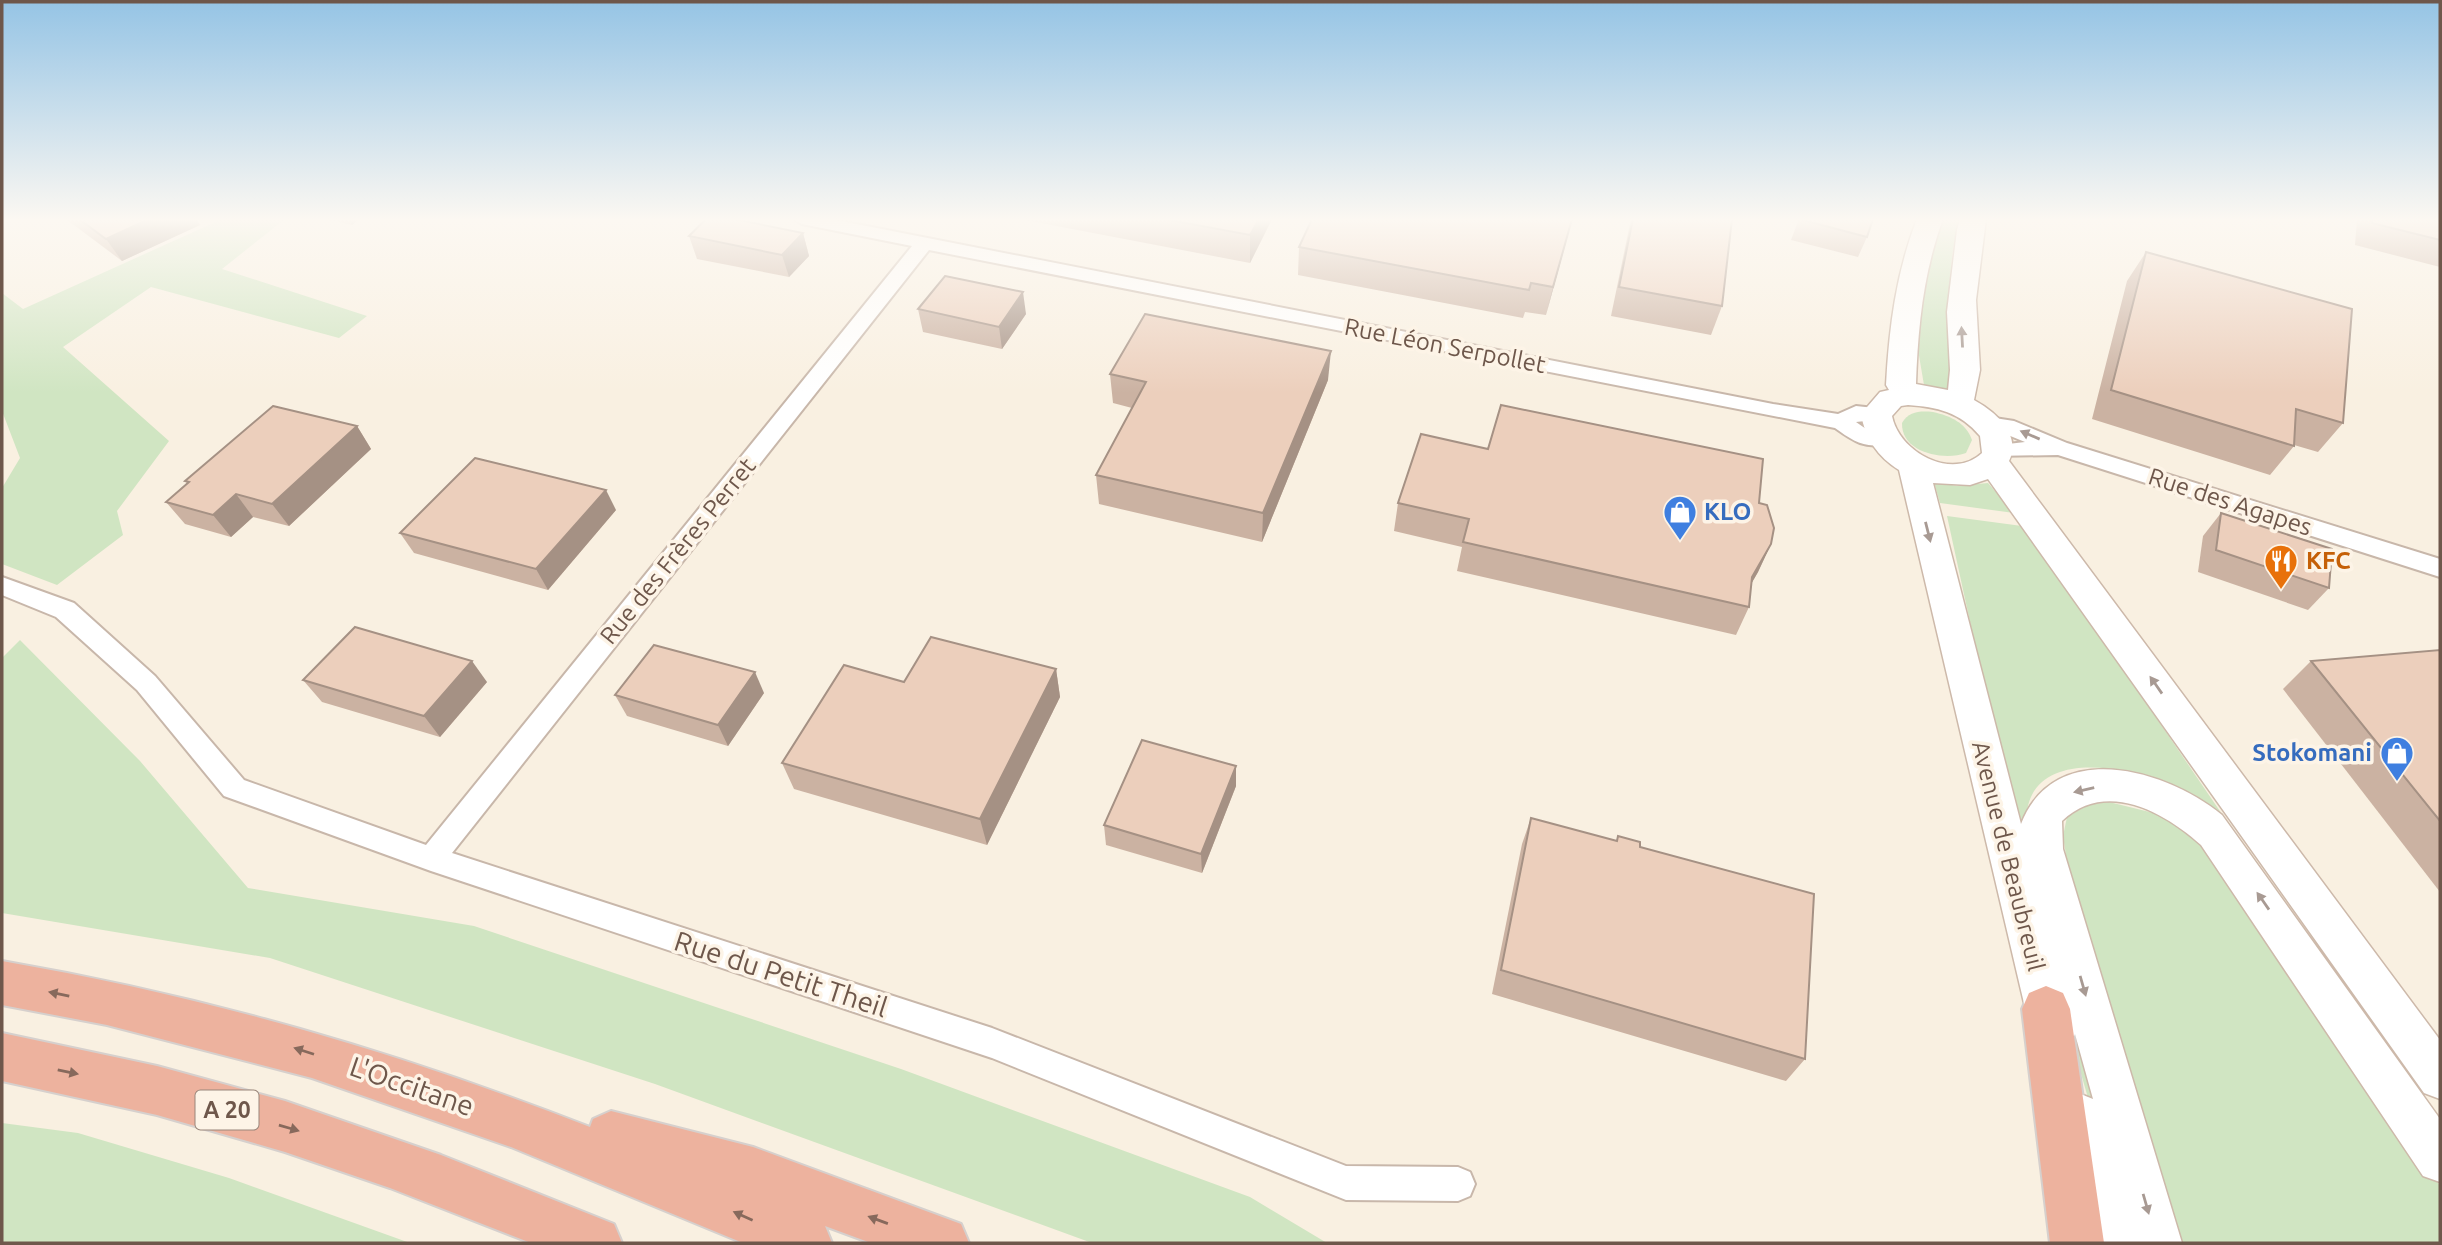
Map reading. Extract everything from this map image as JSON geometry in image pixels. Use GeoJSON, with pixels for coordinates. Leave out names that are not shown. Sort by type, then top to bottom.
{"type":"FeatureCollection","features":[{"type":"Feature","properties":{"kind":"highway","name":"L'Occitane"},"geometry":{"type":"LineString","coordinates":[[2,983],[252,1034],[439,1094],[641,1170],[805,1243]]}},
{"type":"Feature","properties":{"kind":"highway"},"geometry":{"type":"LineString","coordinates":[[2046,1009],[2077,1243]]}},
{"type":"Feature","properties":{"kind":"highway","name":"A 20"},"geometry":{"type":"LineString","coordinates":[[2,1057],[179,1096],[309,1134],[446,1181],[595,1243]]}},
{"type":"Feature","properties":{"kind":"highway"},"geometry":{"type":"LineString","coordinates":[[439,1094],[753,1173],[942,1243]]}},
{"type":"Feature","properties":{"kind":"highway"},"geometry":{"type":"LineString","coordinates":[[446,1181],[554,1243]]}},
{"type":"Feature","properties":{"kind":"main road"},"geometry":{"type":"LineString","coordinates":[[1908,395],[1901,385],[1910,277]]}},
{"type":"Feature","properties":{"kind":"main road"},"geometry":{"type":"LineString","coordinates":[[1958,403],[1965,390],[1961,313],[1964,277]]}},
{"type":"Feature","properties":{"kind":"main road"},"geometry":{"type":"LineString","coordinates":[[1993,446],[1976,472],[1956,474],[1914,465],[1886,446],[1878,426],[1891,399],[1908,395],[1937,397],[1958,403],[1993,446],[2049,534],[2180,720],[2440,1077]]}},
{"type":"Feature","properties":{"kind":"main road","name":"Avenue de Beaubreuil"},"geometry":{"type":"LineString","coordinates":[[1914,465],[1922,507],[2046,1009],[2117,1243]]}},
{"type":"Feature","properties":{"kind":"main road"},"geometry":{"type":"LineString","coordinates":[[2180,720],[2440,1129]]}},
{"type":"Feature","properties":{"kind":"main road"},"geometry":{"type":"LineString","coordinates":[[2158,1243],[2043,849],[2040,825],[2049,806],[2065,795],[2103,786],[2150,791],[2183,807],[2215,834],[2440,1159]]}},
{"type":"Feature","properties":{"kind":"street","name":"Rue des Frères Perret"},"geometry":{"type":"LineString","coordinates":[[431,859],[898,277]]}},
{"type":"Feature","properties":{"kind":"street","name":"Rue Léon Serpollet"},"geometry":{"type":"LineString","coordinates":[[1097,277],[1773,411],[1840,422],[1856,414],[1878,426]]}},
{"type":"Feature","properties":{"kind":"street","name":"Rue des Agapes"},"geometry":{"type":"LineString","coordinates":[[1993,446],[2059,448],[2440,568]]}},
{"type":"Feature","properties":{"kind":"street","name":"Rue du Petit Theil"},"geometry":{"type":"LineString","coordinates":[[2,586],[65,610],[146,683],[234,788],[431,859],[992,1043],[1346,1183],[1458,1184]]}},
{"type":"Feature","properties":{"kind":"green space"},"geometry":{"type":"Polygon","coordinates":[[[94,277],[247,277],[367,316],[339,338],[151,287],[63,347],[169,441],[117,511],[123,535],[57,585],[2,564],[2,488],[20,458],[2,411],[2,293],[23,309],[94,277]]]}},
{"type":"Feature","properties":{"kind":"green space"},"geometry":{"type":"Polygon","coordinates":[[[1920,277],[1950,277],[1954,391],[1924,385],[1916,338],[1920,277]]]}},
{"type":"Feature","properties":{"kind":"green space"},"geometry":{"type":"Polygon","coordinates":[[[1933,412],[1952,418],[1966,429],[1972,440],[1966,453],[1936,455],[1916,448],[1908,441],[1902,423],[1905,419],[1915,413],[1933,412]]]}},
{"type":"Feature","properties":{"kind":"green space"},"geometry":{"type":"Polygon","coordinates":[[[1934,482],[1957,486],[1988,483],[2014,513],[1940,503],[1934,482]]]}},
{"type":"Feature","properties":{"kind":"green space"},"geometry":{"type":"Polygon","coordinates":[[[1947,516],[2022,526],[2074,597],[2414,1096],[2206,806],[2185,792],[2158,780],[2096,767],[2067,770],[2044,780],[2030,800],[2027,831],[2144,1243],[2133,1243],[2104,1153],[2053,973],[2008,791],[1947,516]]]}},
{"type":"Feature","properties":{"kind":"green space"},"geometry":{"type":"Polygon","coordinates":[[[20,640],[140,761],[248,888],[474,926],[901,1069],[1250,1197],[1327,1243],[1092,1243],[655,1084],[270,958],[2,913],[2,658],[20,640]]]}},
{"type":"Feature","properties":{"kind":"green space"},"geometry":{"type":"Polygon","coordinates":[[[2109,802],[2166,816],[2187,830],[2233,877],[2440,1186],[2440,1243],[2179,1243],[2068,868],[2063,836],[2067,817],[2088,805],[2109,802]]]}},
{"type":"Feature","properties":{"kind":"green space"},"geometry":{"type":"Polygon","coordinates":[[[2,1123],[78,1133],[229,1178],[410,1243],[2,1243],[2,1123]]]}},
{"type":"Feature","properties":{"kind":"building"},"geometry":{"type":"Polygon","coordinates":[[[944,277],[1023,292],[999,327],[918,309],[944,277]]]}},
{"type":"Feature","properties":{"kind":"building"},"geometry":{"type":"Polygon","coordinates":[[[1460,277],[1556,277],[1553,287],[1531,283],[1529,290],[1460,277]]]}},
{"type":"Feature","properties":{"kind":"building"},"geometry":{"type":"Polygon","coordinates":[[[1621,277],[1725,277],[1722,306],[1619,287],[1621,277]]]}},
{"type":"Feature","properties":{"kind":"building"},"geometry":{"type":"Polygon","coordinates":[[[2140,277],[2237,277],[2352,309],[2343,423],[2296,409],[2294,446],[2111,390],[2140,277]]]}},
{"type":"Feature","properties":{"kind":"building"},"geometry":{"type":"Polygon","coordinates":[[[1145,314],[1331,351],[1263,513],[1096,475],[1146,382],[1110,374],[1145,314]]]}},
{"type":"Feature","properties":{"kind":"building"},"geometry":{"type":"Polygon","coordinates":[[[1501,405],[1763,459],[1759,503],[1767,505],[1774,528],[1771,544],[1752,577],[1749,607],[1463,542],[1469,519],[1398,503],[1421,434],[1488,449],[1501,405]]]}},
{"type":"Feature","properties":{"kind":"building"},"geometry":{"type":"Polygon","coordinates":[[[273,406],[357,426],[272,504],[236,494],[213,515],[166,502],[189,482],[185,481],[273,406]]]}},
{"type":"Feature","properties":{"kind":"building"},"geometry":{"type":"Polygon","coordinates":[[[475,458],[606,490],[536,569],[400,533],[475,458]]]}},
{"type":"Feature","properties":{"kind":"building"},"geometry":{"type":"Polygon","coordinates":[[[2221,513],[2332,549],[2329,588],[2216,550],[2221,513]]]}},
{"type":"Feature","properties":{"kind":"building"},"geometry":{"type":"Polygon","coordinates":[[[355,627],[472,661],[424,716],[303,680],[355,627]]]}},
{"type":"Feature","properties":{"kind":"building"},"geometry":{"type":"Polygon","coordinates":[[[931,637],[1056,669],[980,819],[782,763],[844,665],[904,682],[931,637]]]}},
{"type":"Feature","properties":{"kind":"building"},"geometry":{"type":"Polygon","coordinates":[[[654,645],[755,672],[718,725],[615,695],[654,645]]]}},
{"type":"Feature","properties":{"kind":"building"},"geometry":{"type":"Polygon","coordinates":[[[2440,650],[2440,821],[2311,661],[2440,650]]]}},
{"type":"Feature","properties":{"kind":"building"},"geometry":{"type":"Polygon","coordinates":[[[1142,740],[1236,766],[1201,854],[1104,825],[1142,740]]]}},
{"type":"Feature","properties":{"kind":"building"},"geometry":{"type":"Polygon","coordinates":[[[1531,818],[1617,841],[1618,836],[1640,842],[1640,847],[1814,894],[1805,1059],[1501,970],[1531,818]]]}},
{"type":"Feature","properties":{"kind":"place","name":"KLO"},"geometry":{"type":"Point","coordinates":[1680,542]}},
{"type":"Feature","properties":{"kind":"place","name":"KFC"},"geometry":{"type":"Point","coordinates":[2281,591]}},
{"type":"Feature","properties":{"kind":"place","name":"Stokomani"},"geometry":{"type":"Point","coordinates":[2397,783]}}]}
